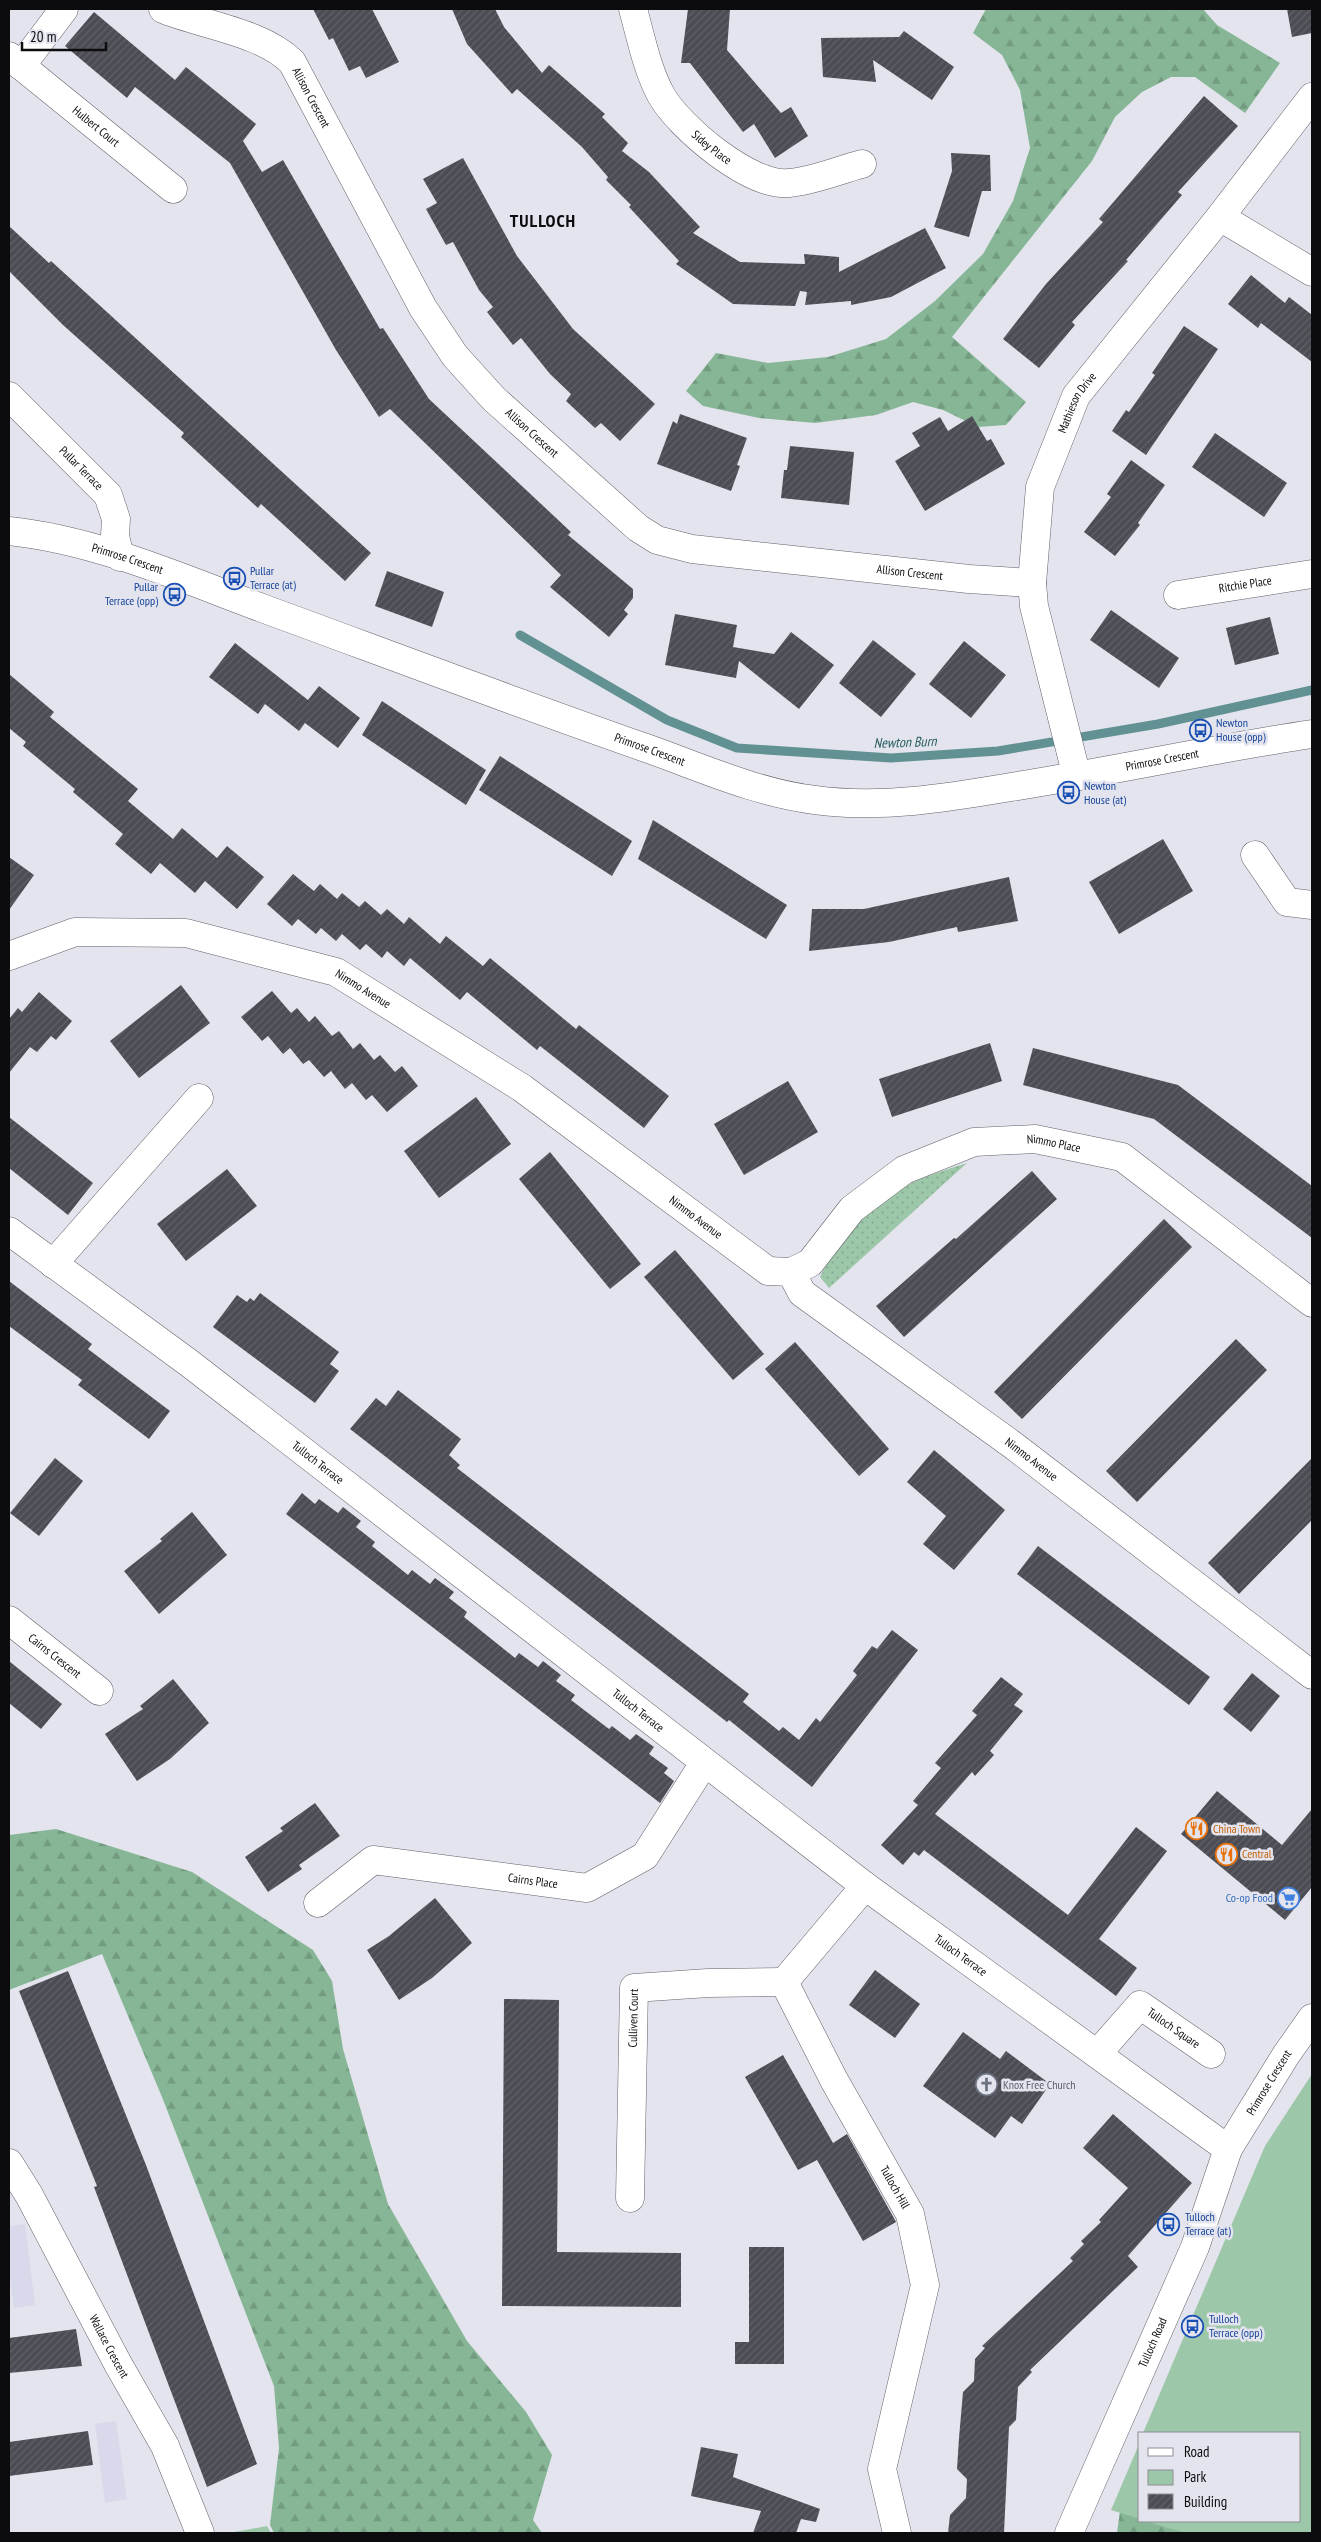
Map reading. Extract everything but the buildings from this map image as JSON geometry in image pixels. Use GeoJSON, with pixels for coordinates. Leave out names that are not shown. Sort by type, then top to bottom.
{"type":"FeatureCollection","features":[{"type":"Feature","properties":{"kind":"street","name":"Hulbert Court"},"geometry":{"type":"LineString","coordinates":[[64,9],[15,61],[172,188]]}},
{"type":"Feature","properties":{"kind":"street"},"geometry":{"type":"LineString","coordinates":[[164,9],[225,18]]}},
{"type":"Feature","properties":{"kind":"street","name":"Sidey Place"},"geometry":{"type":"LineString","coordinates":[[633,9],[643,48],[662,96],[676,114],[709,146],[748,174],[771,182],[789,183],[862,164]]}},
{"type":"Feature","properties":{"kind":"street","name":"Allison Crescent"},"geometry":{"type":"LineString","coordinates":[[225,18],[281,52],[292,62],[423,308],[455,356],[494,399],[638,528],[657,540],[692,550],[970,579],[1032,583]]}},
{"type":"Feature","properties":{"kind":"street","name":"Mathieson Drive"},"geometry":{"type":"LineString","coordinates":[[1074,768],[1034,606],[1032,583],[1040,487],[1076,396],[1220,217],[1312,97]]}},
{"type":"Feature","properties":{"kind":"street"},"geometry":{"type":"LineString","coordinates":[[1220,217],[1312,272]]}},
{"type":"Feature","properties":{"kind":"street","name":"Pullar Terrace"},"geometry":{"type":"LineString","coordinates":[[9,396],[108,495],[116,519],[115,536],[120,557]]}},
{"type":"Feature","properties":{"kind":"street","name":"Primrose Crescent"},"geometry":{"type":"LineString","coordinates":[[9,531],[39,534],[120,557],[596,731],[762,788],[814,800],[890,803],[937,799],[1074,768],[1312,734]]}},
{"type":"Feature","properties":{"kind":"street","name":"Ritchie Place"},"geometry":{"type":"LineString","coordinates":[[1178,595],[1312,574]]}},
{"type":"Feature","properties":{"kind":"street"},"geometry":{"type":"LineString","coordinates":[[1255,855],[1287,902],[1312,905]]}},
{"type":"Feature","properties":{"kind":"street","name":"Nimmo Avenue"},"geometry":{"type":"LineString","coordinates":[[9,956],[75,932],[186,933],[336,972],[522,1088],[768,1271],[791,1272],[802,1293],[1014,1446],[1312,1675]]}},
{"type":"Feature","properties":{"kind":"street"},"geometry":{"type":"LineString","coordinates":[[54,1264],[199,1098]]}},
{"type":"Feature","properties":{"kind":"street","name":"Nimmo Place"},"geometry":{"type":"LineString","coordinates":[[791,1272],[810,1263],[852,1209],[904,1170],[974,1142],[1035,1139],[1122,1157],[1312,1303]]}},
{"type":"Feature","properties":{"kind":"street","name":"Tulloch Terrace"},"geometry":{"type":"LineString","coordinates":[[9,1231],[189,1363],[865,1886],[1228,2149]]}},
{"type":"Feature","properties":{"kind":"street","name":"Cairns Crescent"},"geometry":{"type":"LineString","coordinates":[[9,1620],[99,1691]]}},
{"type":"Feature","properties":{"kind":"street","name":"Cairns Place"},"geometry":{"type":"LineString","coordinates":[[318,1903],[373,1860],[587,1888],[645,1856],[704,1763]]}},
{"type":"Feature","properties":{"kind":"street"},"geometry":{"type":"LineString","coordinates":[[784,1982],[865,1886]]}},
{"type":"Feature","properties":{"kind":"street","name":"Culliven Court"},"geometry":{"type":"LineString","coordinates":[[630,2198],[634,1988],[708,1983],[784,1982]]}},
{"type":"Feature","properties":{"kind":"street","name":"Tulloch Hill"},"geometry":{"type":"LineString","coordinates":[[784,1982],[834,2080],[910,2214],[925,2285],[882,2469],[897,2533]]}},
{"type":"Feature","properties":{"kind":"street","name":"Tulloch Square"},"geometry":{"type":"LineString","coordinates":[[1097,2054],[1140,2005],[1211,2054]]}},
{"type":"Feature","properties":{"kind":"street","name":"Primrose Crescent"},"geometry":{"type":"LineString","coordinates":[[1228,2149],[1286,2055],[1312,2018]]}},
{"type":"Feature","properties":{"kind":"street","name":"Tulloch Road"},"geometry":{"type":"LineString","coordinates":[[1069,2533],[1196,2247],[1228,2149]]}},
{"type":"Feature","properties":{"kind":"street","name":"Wallace Crescent"},"geometry":{"type":"LineString","coordinates":[[9,2164],[29,2195],[118,2364],[166,2446],[200,2533]]}},
{"type":"Feature","properties":{"kind":"shaded area"},"geometry":{"type":"Polygon","coordinates":[[[25,2224],[35,2305],[14,2308],[9,2270],[9,2226],[25,2224]]]}},
{"type":"Feature","properties":{"kind":"shaded area"},"geometry":{"type":"Polygon","coordinates":[[[116,2421],[127,2499],[105,2503],[95,2424],[116,2421]]]}},
{"type":"Feature","properties":{"kind":"green space"},"geometry":{"type":"Polygon","coordinates":[[[986,9],[1203,9],[1217,25],[1280,63],[1245,113],[1195,77],[1171,77],[1142,92],[1115,117],[1092,161],[952,337],[1026,402],[1006,425],[978,427],[943,410],[913,402],[876,415],[815,423],[759,418],[703,406],[686,391],[716,353],[768,363],[828,357],[886,339],[935,301],[983,254],[1013,201],[1030,148],[1020,90],[1002,55],[973,33],[986,9]]]}},
{"type":"Feature","properties":{"kind":"green space"},"geometry":{"type":"Polygon","coordinates":[[[967,1163],[829,1288],[820,1277],[838,1246],[861,1219],[889,1196],[904,1187],[920,1179],[967,1163]]]}},
{"type":"Feature","properties":{"kind":"green space"},"geometry":{"type":"Polygon","coordinates":[[[56,1829],[192,1872],[313,1950],[332,1981],[343,2049],[388,2204],[467,2341],[526,2412],[552,2455],[533,2520],[542,2533],[274,2533],[270,2525],[279,2448],[274,2386],[162,2097],[102,1954],[9,1990],[9,1835],[56,1829]]]}},
{"type":"Feature","properties":{"kind":"green space"},"geometry":{"type":"Polygon","coordinates":[[[1312,2074],[1312,2533],[1185,2533],[1148,2522],[1301,2522],[1301,2432],[1143,2432],[1265,2146],[1312,2074]]]}},
{"type":"Feature","properties":{"kind":"green space"},"geometry":{"type":"Polygon","coordinates":[[[1138,2447],[1138,2518],[1111,2510],[1138,2447]]]}},
{"type":"Feature","properties":{"kind":"green space"},"geometry":{"type":"Polygon","coordinates":[[[1138,2501],[1138,2522],[1264,2522],[1274,2533],[1117,2533],[1120,2511],[1138,2501]]]}},
{"type":"Feature","properties":{"kind":"green space"},"geometry":{"type":"Polygon","coordinates":[[[267,2526],[271,2533],[229,2533],[267,2526]]]}},
{"type":"Feature","properties":{"kind":"waterway","name":"Newton Burn"},"geometry":{"type":"LineString","coordinates":[[520,635],[667,720],[737,748],[891,758],[998,751],[1158,724],[1312,690]]}},
{"type":"Feature","properties":{"kind":"place","name":"Pullar Terrace (at)"},"geometry":{"type":"Point","coordinates":[234,578]}},
{"type":"Feature","properties":{"kind":"place","name":"Pullar Terrace (opp)"},"geometry":{"type":"Point","coordinates":[174,594]}},
{"type":"Feature","properties":{"kind":"place","name":"Newton House (opp)"},"geometry":{"type":"Point","coordinates":[1200,730]}},
{"type":"Feature","properties":{"kind":"place","name":"Newton House (at)"},"geometry":{"type":"Point","coordinates":[1068,793]}},
{"type":"Feature","properties":{"kind":"place","name":"China Town"},"geometry":{"type":"Point","coordinates":[1197,1829]}},
{"type":"Feature","properties":{"kind":"place","name":"Central"},"geometry":{"type":"Point","coordinates":[1226,1854]}},
{"type":"Feature","properties":{"kind":"place","name":"Co-op Food"},"geometry":{"type":"Point","coordinates":[1289,1898]}},
{"type":"Feature","properties":{"kind":"place","name":"Knox Free Church"},"geometry":{"type":"Point","coordinates":[987,2085]}},
{"type":"Feature","properties":{"kind":"place","name":"Tulloch Terrace (at)"},"geometry":{"type":"Point","coordinates":[1169,2224]}},
{"type":"Feature","properties":{"kind":"place","name":"Tulloch Terrace (opp)"},"geometry":{"type":"Point","coordinates":[1193,2326]}},
{"type":"Feature","properties":{"kind":"district","name":"TULLOCH"},"geometry":{"type":"Point","coordinates":[543,221]}}]}
